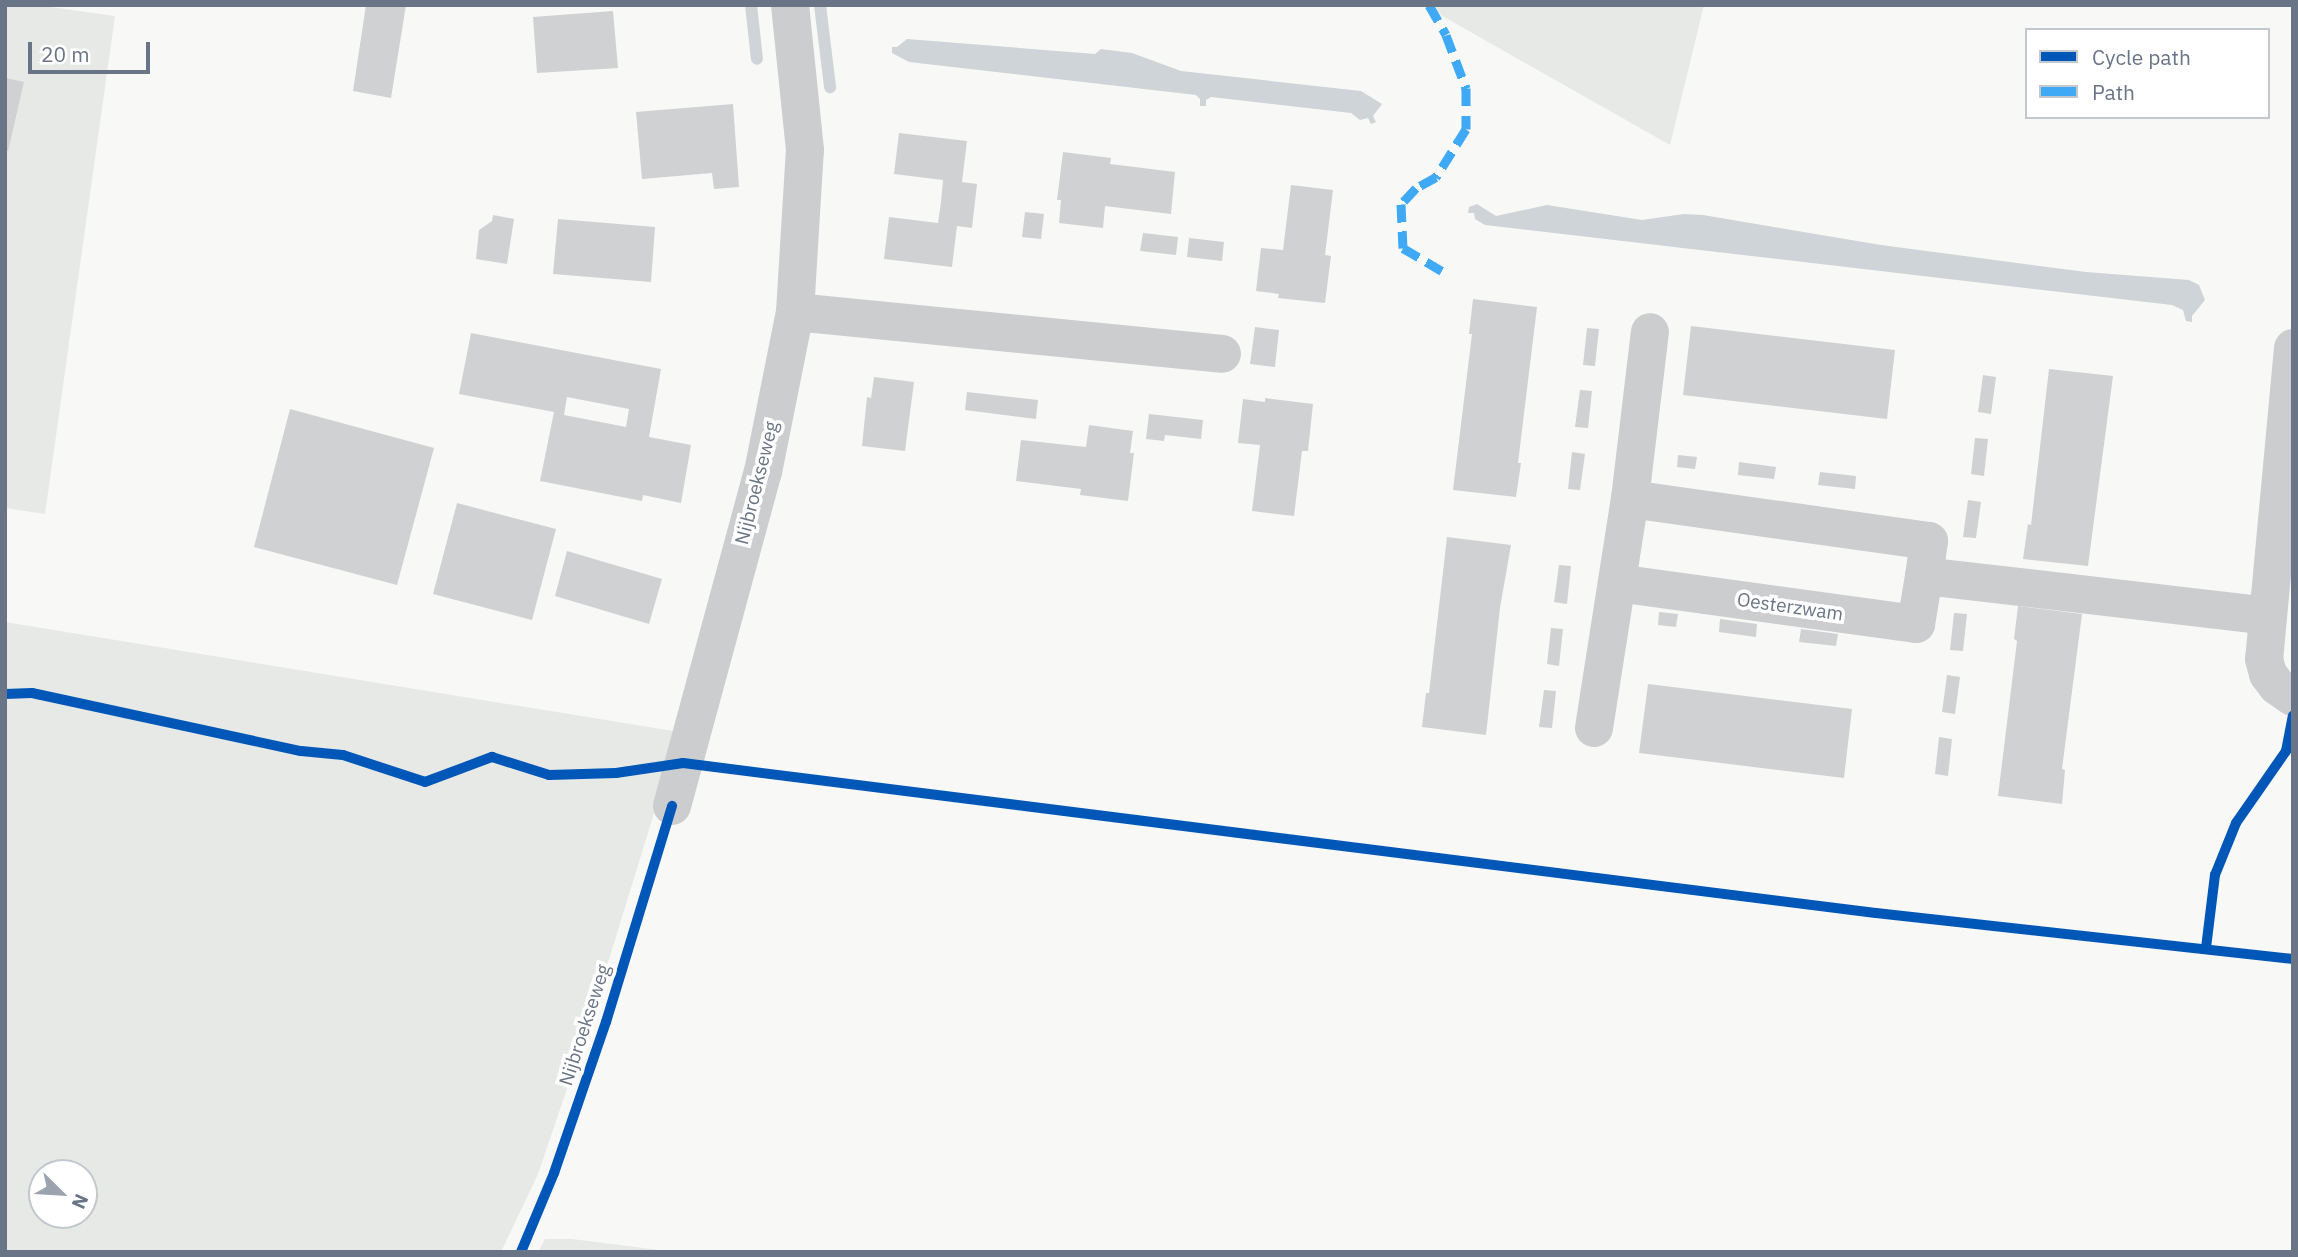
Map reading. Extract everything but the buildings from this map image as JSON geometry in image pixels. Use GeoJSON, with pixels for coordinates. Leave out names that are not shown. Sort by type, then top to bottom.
{"type":"FeatureCollection","features":[{"type":"Feature","properties":{"kind":"street","name":"Nijbroekseweg"},"geometry":{"type":"LineString","coordinates":[[671,806],[763,471],[795,312],[805,150],[790,5]]}},
{"type":"Feature","properties":{"kind":"street"},"geometry":{"type":"LineString","coordinates":[[795,312],[1222,354]]}},
{"type":"Feature","properties":{"kind":"street"},"geometry":{"type":"LineString","coordinates":[[1594,728],[1630,499],[1650,332]]}},
{"type":"Feature","properties":{"kind":"street"},"geometry":{"type":"LineString","coordinates":[[2292,361],[2263,659],[2268,674],[2277,686],[2293,697]]}},
{"type":"Feature","properties":{"kind":"street","name":"Oesterzwam"},"geometry":{"type":"LineString","coordinates":[[1617,583],[1916,624],[1924,576],[1929,541],[1630,499]]}},
{"type":"Feature","properties":{"kind":"street"},"geometry":{"type":"LineString","coordinates":[[1924,576],[2268,616]]}},
{"type":"Feature","properties":{"kind":"shaded area"},"geometry":{"type":"Polygon","coordinates":[[[5,5],[36,5],[115,16],[45,514],[5,508],[5,5]]]}},
{"type":"Feature","properties":{"kind":"shaded area"},"geometry":{"type":"Polygon","coordinates":[[[1423,5],[1704,5],[1670,145],[1423,5]]]}},
{"type":"Feature","properties":{"kind":"shaded area"},"geometry":{"type":"Polygon","coordinates":[[[907,39],[1095,54],[1101,49],[1132,53],[1181,71],[1361,91],[1382,104],[1373,116],[1376,122],[1371,124],[1368,118],[1360,120],[1351,113],[1211,97],[1206,100],[1206,106],[1200,106],[1200,99],[1196,95],[909,62],[892,53],[892,47],[897,47],[907,39]]]}},
{"type":"Feature","properties":{"kind":"shaded area"},"geometry":{"type":"Polygon","coordinates":[[[1477,204],[1496,216],[1547,205],[1642,220],[1684,214],[1703,215],[1881,245],[2086,272],[2189,280],[2199,285],[2205,300],[2192,316],[2192,322],[2186,321],[2183,310],[2172,305],[1485,225],[1475,219],[1474,213],[1468,213],[1469,207],[1477,204]]]}},
{"type":"Feature","properties":{"kind":"shaded area"},"geometry":{"type":"Polygon","coordinates":[[[5,622],[679,732],[590,1021],[538,1174],[501,1252],[5,1252],[5,622]]]}},
{"type":"Feature","properties":{"kind":"shaded area"},"geometry":{"type":"Polygon","coordinates":[[[545,1239],[572,1239],[675,1252],[538,1252],[545,1239]]]}},
{"type":"Feature","properties":{"kind":"waterway"},"geometry":{"type":"LineString","coordinates":[[751,5],[757,59]]}},
{"type":"Feature","properties":{"kind":"waterway"},"geometry":{"type":"LineString","coordinates":[[820,5],[830,87]]}},
{"type":"Feature","properties":{"kind":"marked path"},"geometry":{"type":"LineString","coordinates":[[1429,5],[1446,35],[1466,88],[1466,129],[1436,177],[1416,188],[1401,204],[1403,248],[1442,271]]}},
{"type":"Feature","properties":{"kind":"cycle path"},"geometry":{"type":"LineString","coordinates":[[5,694],[32,693],[301,751],[343,755],[425,782],[492,757],[549,775],[616,773],[683,763],[1876,913],[2293,959]]}},
{"type":"Feature","properties":{"kind":"cycle path"},"geometry":{"type":"LineString","coordinates":[[2206,948],[2215,875],[2236,823],[2286,751],[2293,716]]}},
{"type":"Feature","properties":{"kind":"cycle path"},"geometry":{"type":"LineString","coordinates":[[521,1252],[554,1173],[606,1022],[672,806]]}}]}
